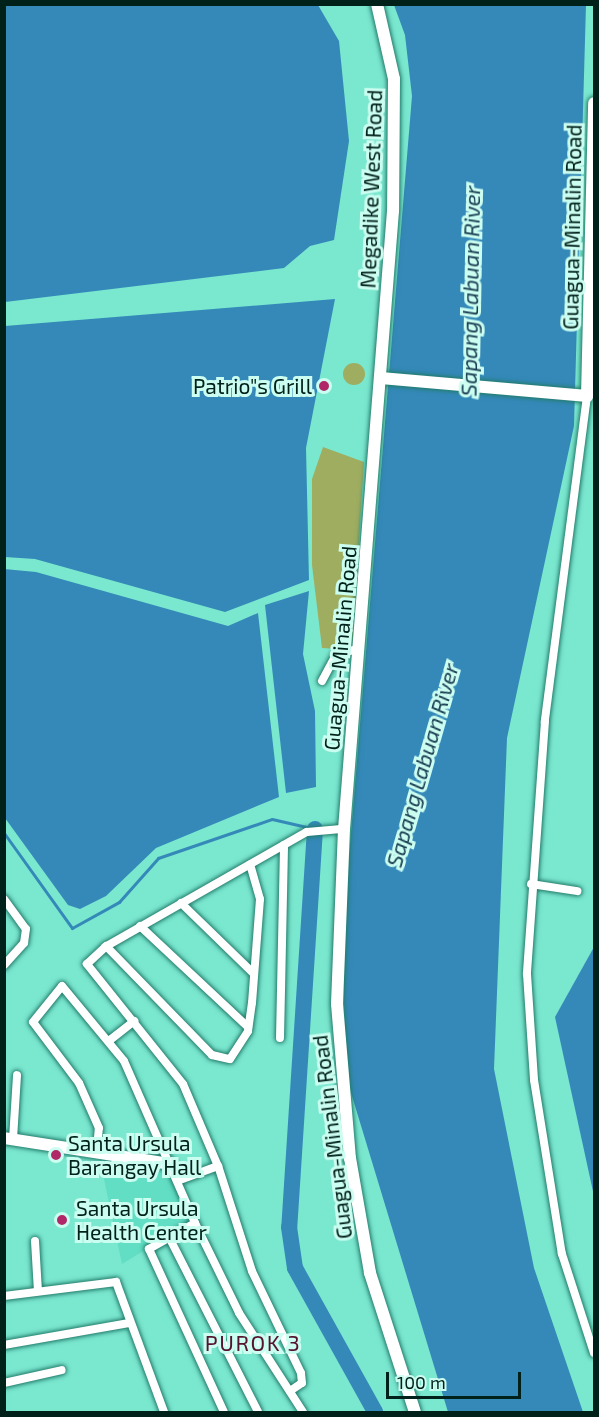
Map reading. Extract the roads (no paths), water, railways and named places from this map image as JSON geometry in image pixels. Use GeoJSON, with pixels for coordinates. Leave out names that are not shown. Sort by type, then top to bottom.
{"type":"FeatureCollection","features":[{"type":"Feature","properties":{"kind":"main road","name":"Megadike West Road"},"geometry":{"type":"LineString","coordinates":[[377,4],[388,44],[396,113],[385,378]]}},
{"type":"Feature","properties":{"kind":"main road","name":"Guagua-Minalin Road"},"geometry":{"type":"LineString","coordinates":[[582,395],[594,103]]}},
{"type":"Feature","properties":{"kind":"main road"},"geometry":{"type":"LineString","coordinates":[[385,378],[582,395]]}},
{"type":"Feature","properties":{"kind":"main road","name":"Guagua-Minalin Road"},"geometry":{"type":"LineString","coordinates":[[385,378],[344,829],[337,1004],[350,1158],[370,1273],[414,1413]]}},
{"type":"Feature","properties":{"kind":"main road"},"geometry":{"type":"LineString","coordinates":[[9,1138],[96,1149],[170,1164]]}},
{"type":"Feature","properties":{"kind":"street"},"geometry":{"type":"LineString","coordinates":[[582,395],[531,884],[527,974],[534,1080],[561,1254],[594,1353]]}},
{"type":"Feature","properties":{"kind":"street"},"geometry":{"type":"LineString","coordinates":[[322,681],[336,655],[360,648]]}},
{"type":"Feature","properties":{"kind":"street"},"geometry":{"type":"LineString","coordinates":[[290,1391],[302,1383],[301,1373],[252,1271],[218,1166],[176,1070],[86,965],[106,946],[284,845],[315,830],[344,829]]}},
{"type":"Feature","properties":{"kind":"street"},"geometry":{"type":"LineString","coordinates":[[280,1038],[284,845]]}},
{"type":"Feature","properties":{"kind":"street"},"geometry":{"type":"LineString","coordinates":[[106,946],[212,1056],[231,1059],[248,1027],[260,899],[258,874],[250,864]]}},
{"type":"Feature","properties":{"kind":"street"},"geometry":{"type":"LineString","coordinates":[[531,884],[577,891]]}},
{"type":"Feature","properties":{"kind":"street"},"geometry":{"type":"LineString","coordinates":[[4,899],[26,929],[24,944],[4,965]]}},
{"type":"Feature","properties":{"kind":"street"},"geometry":{"type":"LineString","coordinates":[[181,903],[253,973]]}},
{"type":"Feature","properties":{"kind":"street"},"geometry":{"type":"LineString","coordinates":[[141,926],[248,1027]]}},
{"type":"Feature","properties":{"kind":"street"},"geometry":{"type":"LineString","coordinates":[[96,1149],[99,1128],[79,1083],[33,1022],[63,986],[110,1040],[140,1091],[195,1223],[239,1312],[303,1413]]}},
{"type":"Feature","properties":{"kind":"street"},"geometry":{"type":"LineString","coordinates":[[110,1040],[134,1022]]}},
{"type":"Feature","properties":{"kind":"street"},"geometry":{"type":"LineString","coordinates":[[9,1138],[17,1075]]}},
{"type":"Feature","properties":{"kind":"street"},"geometry":{"type":"LineString","coordinates":[[177,1181],[218,1166]]}},
{"type":"Feature","properties":{"kind":"street"},"geometry":{"type":"LineString","coordinates":[[195,1223],[149,1249],[224,1413]]}},
{"type":"Feature","properties":{"kind":"street"},"geometry":{"type":"LineString","coordinates":[[170,1239],[258,1413]]}},
{"type":"Feature","properties":{"kind":"street"},"geometry":{"type":"LineString","coordinates":[[35,1241],[38,1291]]}},
{"type":"Feature","properties":{"kind":"street"},"geometry":{"type":"LineString","coordinates":[[4,1296],[116,1282],[129,1323],[164,1413]]}},
{"type":"Feature","properties":{"kind":"street"},"geometry":{"type":"LineString","coordinates":[[4,1345],[129,1323]]}},
{"type":"Feature","properties":{"kind":"street"},"geometry":{"type":"LineString","coordinates":[[4,1383],[63,1370]]}},
{"type":"Feature","properties":{"kind":"water"},"geometry":{"type":"Polygon","coordinates":[[[4,5],[318,5],[339,41],[349,141],[334,240],[310,246],[284,268],[5,302],[4,5]]]}},
{"type":"Feature","properties":{"kind":"water","name":"Sapang Labuan River"},"geometry":{"type":"Polygon","coordinates":[[[394,5],[586,5],[574,426],[507,738],[494,1069],[534,1268],[583,1412],[448,1412],[345,1073],[343,930],[412,96],[405,35],[394,5]]]}},
{"type":"Feature","properties":{"kind":"water"},"geometry":{"type":"Polygon","coordinates":[[[335,299],[306,448],[309,580],[225,612],[35,559],[5,557],[5,326],[335,299]]]}},
{"type":"Feature","properties":{"kind":"water"},"geometry":{"type":"Polygon","coordinates":[[[4,569],[36,572],[228,626],[258,613],[279,797],[156,848],[106,896],[80,909],[68,905],[5,818],[4,569]]]}},
{"type":"Feature","properties":{"kind":"water"},"geometry":{"type":"Polygon","coordinates":[[[309,591],[303,654],[315,711],[316,787],[286,793],[265,605],[309,591]]]}},
{"type":"Feature","properties":{"kind":"water"},"geometry":{"type":"Polygon","coordinates":[[[594,947],[594,1196],[555,1017],[594,947]]]}},
{"type":"Feature","properties":{"kind":"waterway"},"geometry":{"type":"LineString","coordinates":[[4,833],[72,928],[119,902],[158,858],[272,819],[311,828]]}},
{"type":"Feature","properties":{"kind":"waterway"},"geometry":{"type":"LineString","coordinates":[[315,829],[289,1227],[295,1268],[375,1412]]}},
{"type":"Feature","properties":{"kind":"place","name":"Patrio\"s Grill"},"geometry":{"type":"Point","coordinates":[324,386]}},
{"type":"Feature","properties":{"kind":"place","name":"Santa Ursula Barangay Hall"},"geometry":{"type":"Point","coordinates":[56,1155]}},
{"type":"Feature","properties":{"kind":"place","name":"Santa Ursula Health Center"},"geometry":{"type":"Point","coordinates":[62,1220]}},
{"type":"Feature","properties":{"kind":"district","name":"PUROK 3"},"geometry":{"type":"Point","coordinates":[253,1343]}}]}
